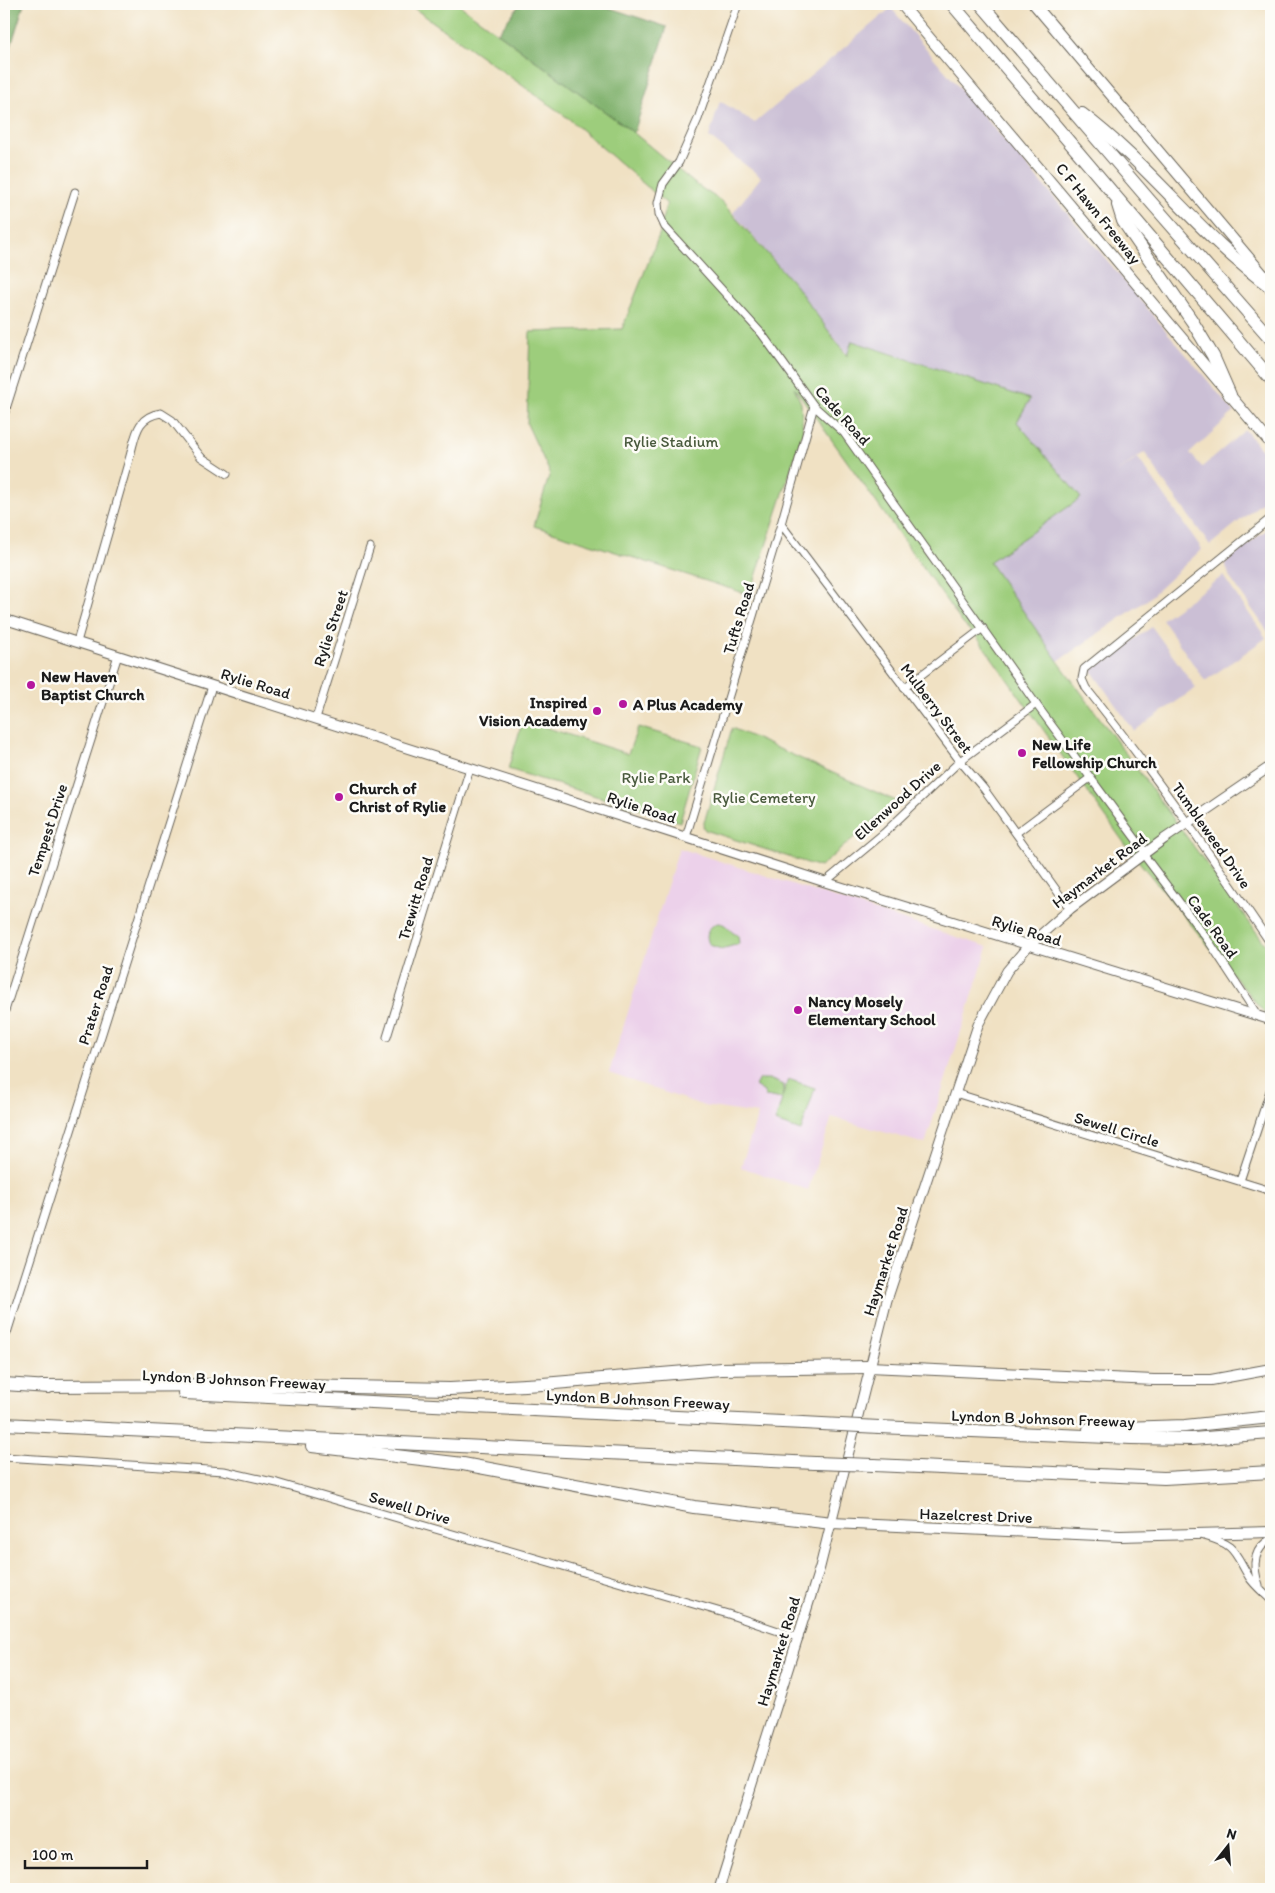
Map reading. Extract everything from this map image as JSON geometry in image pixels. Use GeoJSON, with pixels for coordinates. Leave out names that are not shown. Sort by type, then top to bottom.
{"type":"FeatureCollection","features":[{"type":"Feature","properties":{"kind":"highway","name":"C F Hawn Freeway"},"geometry":{"type":"LineString","coordinates":[[952,4],[1271,379]]}},
{"type":"Feature","properties":{"kind":"highway"},"geometry":{"type":"LineString","coordinates":[[981,4],[1271,339]]}},
{"type":"Feature","properties":{"kind":"highway"},"geometry":{"type":"LineString","coordinates":[[1062,99],[1107,133],[1213,240],[1244,268],[1271,286]]}},
{"type":"Feature","properties":{"kind":"highway"},"geometry":{"type":"LineString","coordinates":[[1114,196],[1124,221],[1192,320],[1213,356],[1230,395]]}},
{"type":"Feature","properties":{"kind":"highway"},"geometry":{"type":"LineString","coordinates":[[42,1386],[247,1385],[450,1389],[543,1384],[721,1370],[869,1367]]}},
{"type":"Feature","properties":{"kind":"highway","name":"Lyndon B Johnson Freeway"},"geometry":{"type":"LineString","coordinates":[[4,1384],[879,1427],[1192,1439],[1271,1432]]}},
{"type":"Feature","properties":{"kind":"highway"},"geometry":{"type":"LineString","coordinates":[[985,1431],[1185,1426],[1271,1416]]}},
{"type":"Feature","properties":{"kind":"highway"},"geometry":{"type":"LineString","coordinates":[[4,1424],[1164,1478],[1271,1472]]}},
{"type":"Feature","properties":{"kind":"highway"},"geometry":{"type":"LineString","coordinates":[[210,1433],[463,1464],[694,1507],[832,1523]]}},
{"type":"Feature","properties":{"kind":"main road","name":"C F Hawn Freeway"},"geometry":{"type":"LineString","coordinates":[[901,4],[1271,444]]}},
{"type":"Feature","properties":{"kind":"main road"},"geometry":{"type":"LineString","coordinates":[[1034,4],[1271,286]]}},
{"type":"Feature","properties":{"kind":"main road"},"geometry":{"type":"LineString","coordinates":[[869,1367],[1163,1380],[1211,1380],[1271,1369]]}},
{"type":"Feature","properties":{"kind":"main road","name":"Hazelcrest Drive"},"geometry":{"type":"LineString","coordinates":[[832,1523],[1120,1536],[1199,1535]]}},
{"type":"Feature","properties":{"kind":"main road"},"geometry":{"type":"LineString","coordinates":[[1199,1535],[1271,1532]]}},
{"type":"Feature","properties":{"kind":"street","name":"Cade Road"},"geometry":{"type":"LineString","coordinates":[[738,4],[698,119],[679,162],[663,184],[658,203],[659,214],[665,227],[762,334],[814,406],[844,433],[1036,704],[1210,943],[1258,1016]]}},
{"type":"Feature","properties":{"kind":"street"},"geometry":{"type":"LineString","coordinates":[[4,415],[75,192]]}},
{"type":"Feature","properties":{"kind":"street","name":"Tufts Road"},"geometry":{"type":"LineString","coordinates":[[686,837],[781,524],[814,406]]}},
{"type":"Feature","properties":{"kind":"street"},"geometry":{"type":"LineString","coordinates":[[77,642],[138,427],[143,420],[150,415],[161,413],[167,416],[201,457],[227,474]]}},
{"type":"Feature","properties":{"kind":"street","name":"Tumbleweed Drive"},"geometry":{"type":"LineString","coordinates":[[1271,518],[1084,669],[1082,679],[1086,688],[1189,824],[1271,944]]}},
{"type":"Feature","properties":{"kind":"street","name":"Mulberry Street"},"geometry":{"type":"LineString","coordinates":[[781,524],[904,688],[984,789],[1070,909]]}},
{"type":"Feature","properties":{"kind":"street","name":"Rylie Street"},"geometry":{"type":"LineString","coordinates":[[316,718],[370,547]]}},
{"type":"Feature","properties":{"kind":"street","name":"Rylie Road"},"geometry":{"type":"LineString","coordinates":[[4,619],[825,882],[1271,1020]]}},
{"type":"Feature","properties":{"kind":"street"},"geometry":{"type":"LineString","coordinates":[[904,688],[983,628]]}},
{"type":"Feature","properties":{"kind":"street","name":"Tempest Drive"},"geometry":{"type":"LineString","coordinates":[[4,1014],[118,655]]}},
{"type":"Feature","properties":{"kind":"street","name":"Prater Road"},"geometry":{"type":"LineString","coordinates":[[7,1332],[212,686]]}},
{"type":"Feature","properties":{"kind":"street","name":"Ellenwood Drive"},"geometry":{"type":"LineString","coordinates":[[825,882],[884,833],[960,761],[1036,704]]}},
{"type":"Feature","properties":{"kind":"street","name":"Haymarket Road"},"geometry":{"type":"LineString","coordinates":[[719,1889],[799,1638],[832,1523],[886,1300],[978,1025],[991,997],[1006,971],[1028,946],[1070,909],[1144,854],[1271,766]]}},
{"type":"Feature","properties":{"kind":"street","name":"Trewitt Road"},"geometry":{"type":"LineString","coordinates":[[387,1037],[470,768]]}},
{"type":"Feature","properties":{"kind":"street"},"geometry":{"type":"LineString","coordinates":[[1016,834],[1090,778]]}},
{"type":"Feature","properties":{"kind":"street"},"geometry":{"type":"LineString","coordinates":[[1240,1181],[1271,1088]]}},
{"type":"Feature","properties":{"kind":"street","name":"Sewell Circle"},"geometry":{"type":"LineString","coordinates":[[955,1093],[1271,1191]]}},
{"type":"Feature","properties":{"kind":"street","name":"Sewell Drive"},"geometry":{"type":"LineString","coordinates":[[4,1457],[224,1470],[277,1483],[728,1614],[799,1638]]}},
{"type":"Feature","properties":{"kind":"street"},"geometry":{"type":"LineString","coordinates":[[1199,1535],[1223,1542],[1237,1554],[1249,1578],[1271,1600]]}},
{"type":"Feature","properties":{"kind":"street"},"geometry":{"type":"LineString","coordinates":[[1260,1590],[1254,1570],[1255,1555],[1262,1544],[1271,1539]]}},
{"type":"Feature","properties":{"kind":"shaded area"},"geometry":{"type":"Polygon","coordinates":[[[891,8],[1080,228],[1234,412],[1190,453],[1202,467],[1245,430],[1271,461],[1271,495],[1210,545],[1161,478],[1145,452],[1114,474],[1138,458],[1202,549],[1147,600],[1058,661],[989,562],[1080,498],[1017,422],[1030,399],[853,341],[848,356],[795,285],[733,213],[761,177],[709,137],[720,101],[755,123],[891,8]]]}},
{"type":"Feature","properties":{"kind":"shaded area"},"geometry":{"type":"Polygon","coordinates":[[[1271,526],[1271,636],[1230,578],[1225,563],[1271,526]]]}},
{"type":"Feature","properties":{"kind":"shaded area"},"geometry":{"type":"Polygon","coordinates":[[[1223,576],[1266,638],[1205,681],[1162,619],[1223,576]]]}},
{"type":"Feature","properties":{"kind":"shaded area"},"geometry":{"type":"Polygon","coordinates":[[[1152,627],[1196,688],[1134,731],[1091,670],[1152,627]]]}},
{"type":"Feature","properties":{"kind":"shaded area","name":"Nancy Mosely Elementary School"},"geometry":{"type":"Polygon","coordinates":[[[679,848],[988,947],[925,1144],[832,1117],[808,1190],[741,1167],[758,1114],[704,1106],[609,1073],[679,848]]]}},
{"type":"Feature","properties":{"kind":"green space"},"geometry":{"type":"Polygon","coordinates":[[[4,4],[24,4],[4,69],[4,4]]]}},
{"type":"Feature","properties":{"kind":"green space","name":"Rylie Stadium"},"geometry":{"type":"Polygon","coordinates":[[[408,4],[458,4],[634,133],[694,183],[721,201],[795,285],[847,356],[852,341],[1030,399],[1017,422],[1081,498],[989,562],[1058,661],[1271,952],[1271,1021],[1130,851],[977,637],[963,624],[794,387],[801,403],[803,432],[750,595],[534,526],[550,473],[527,424],[530,332],[622,329],[661,230],[659,228],[667,204],[568,118],[408,4]]]}},
{"type":"Feature","properties":{"kind":"green space"},"geometry":{"type":"Polygon","coordinates":[[[520,4],[604,4],[604,6],[667,27],[634,133],[498,33],[520,4]]]}},
{"type":"Feature","properties":{"kind":"green space","name":"Rylie Park"},"geometry":{"type":"Polygon","coordinates":[[[523,720],[628,754],[638,727],[702,746],[680,822],[508,769],[523,720]]]}},
{"type":"Feature","properties":{"kind":"green space","name":"Rylie Cemetery"},"geometry":{"type":"Polygon","coordinates":[[[732,728],[896,801],[820,867],[705,830],[703,826],[732,728]]]}},
{"type":"Feature","properties":{"kind":"green space"},"geometry":{"type":"Polygon","coordinates":[[[721,923],[738,935],[739,944],[721,949],[710,945],[707,938],[709,929],[721,923]]]}},
{"type":"Feature","properties":{"kind":"green space"},"geometry":{"type":"Polygon","coordinates":[[[759,1079],[769,1079],[784,1085],[782,1098],[788,1079],[815,1088],[801,1131],[775,1122],[782,1099],[765,1096],[764,1092],[755,1086],[759,1079]]]}},
{"type":"Feature","properties":{"kind":"place","name":"New Haven Baptist Church"},"geometry":{"type":"Point","coordinates":[31,685]}},
{"type":"Feature","properties":{"kind":"place","name":"A Plus Academy"},"geometry":{"type":"Point","coordinates":[623,704]}},
{"type":"Feature","properties":{"kind":"place","name":"Inspired Vision Academy"},"geometry":{"type":"Point","coordinates":[597,711]}},
{"type":"Feature","properties":{"kind":"place","name":"New Life Fellowship Church"},"geometry":{"type":"Point","coordinates":[1022,753]}},
{"type":"Feature","properties":{"kind":"place","name":"Church of Christ of Rylie"},"geometry":{"type":"Point","coordinates":[339,797]}},
{"type":"Feature","properties":{"kind":"place","name":"Nancy Mosely Elementary School"},"geometry":{"type":"Point","coordinates":[798,1010]}}]}
